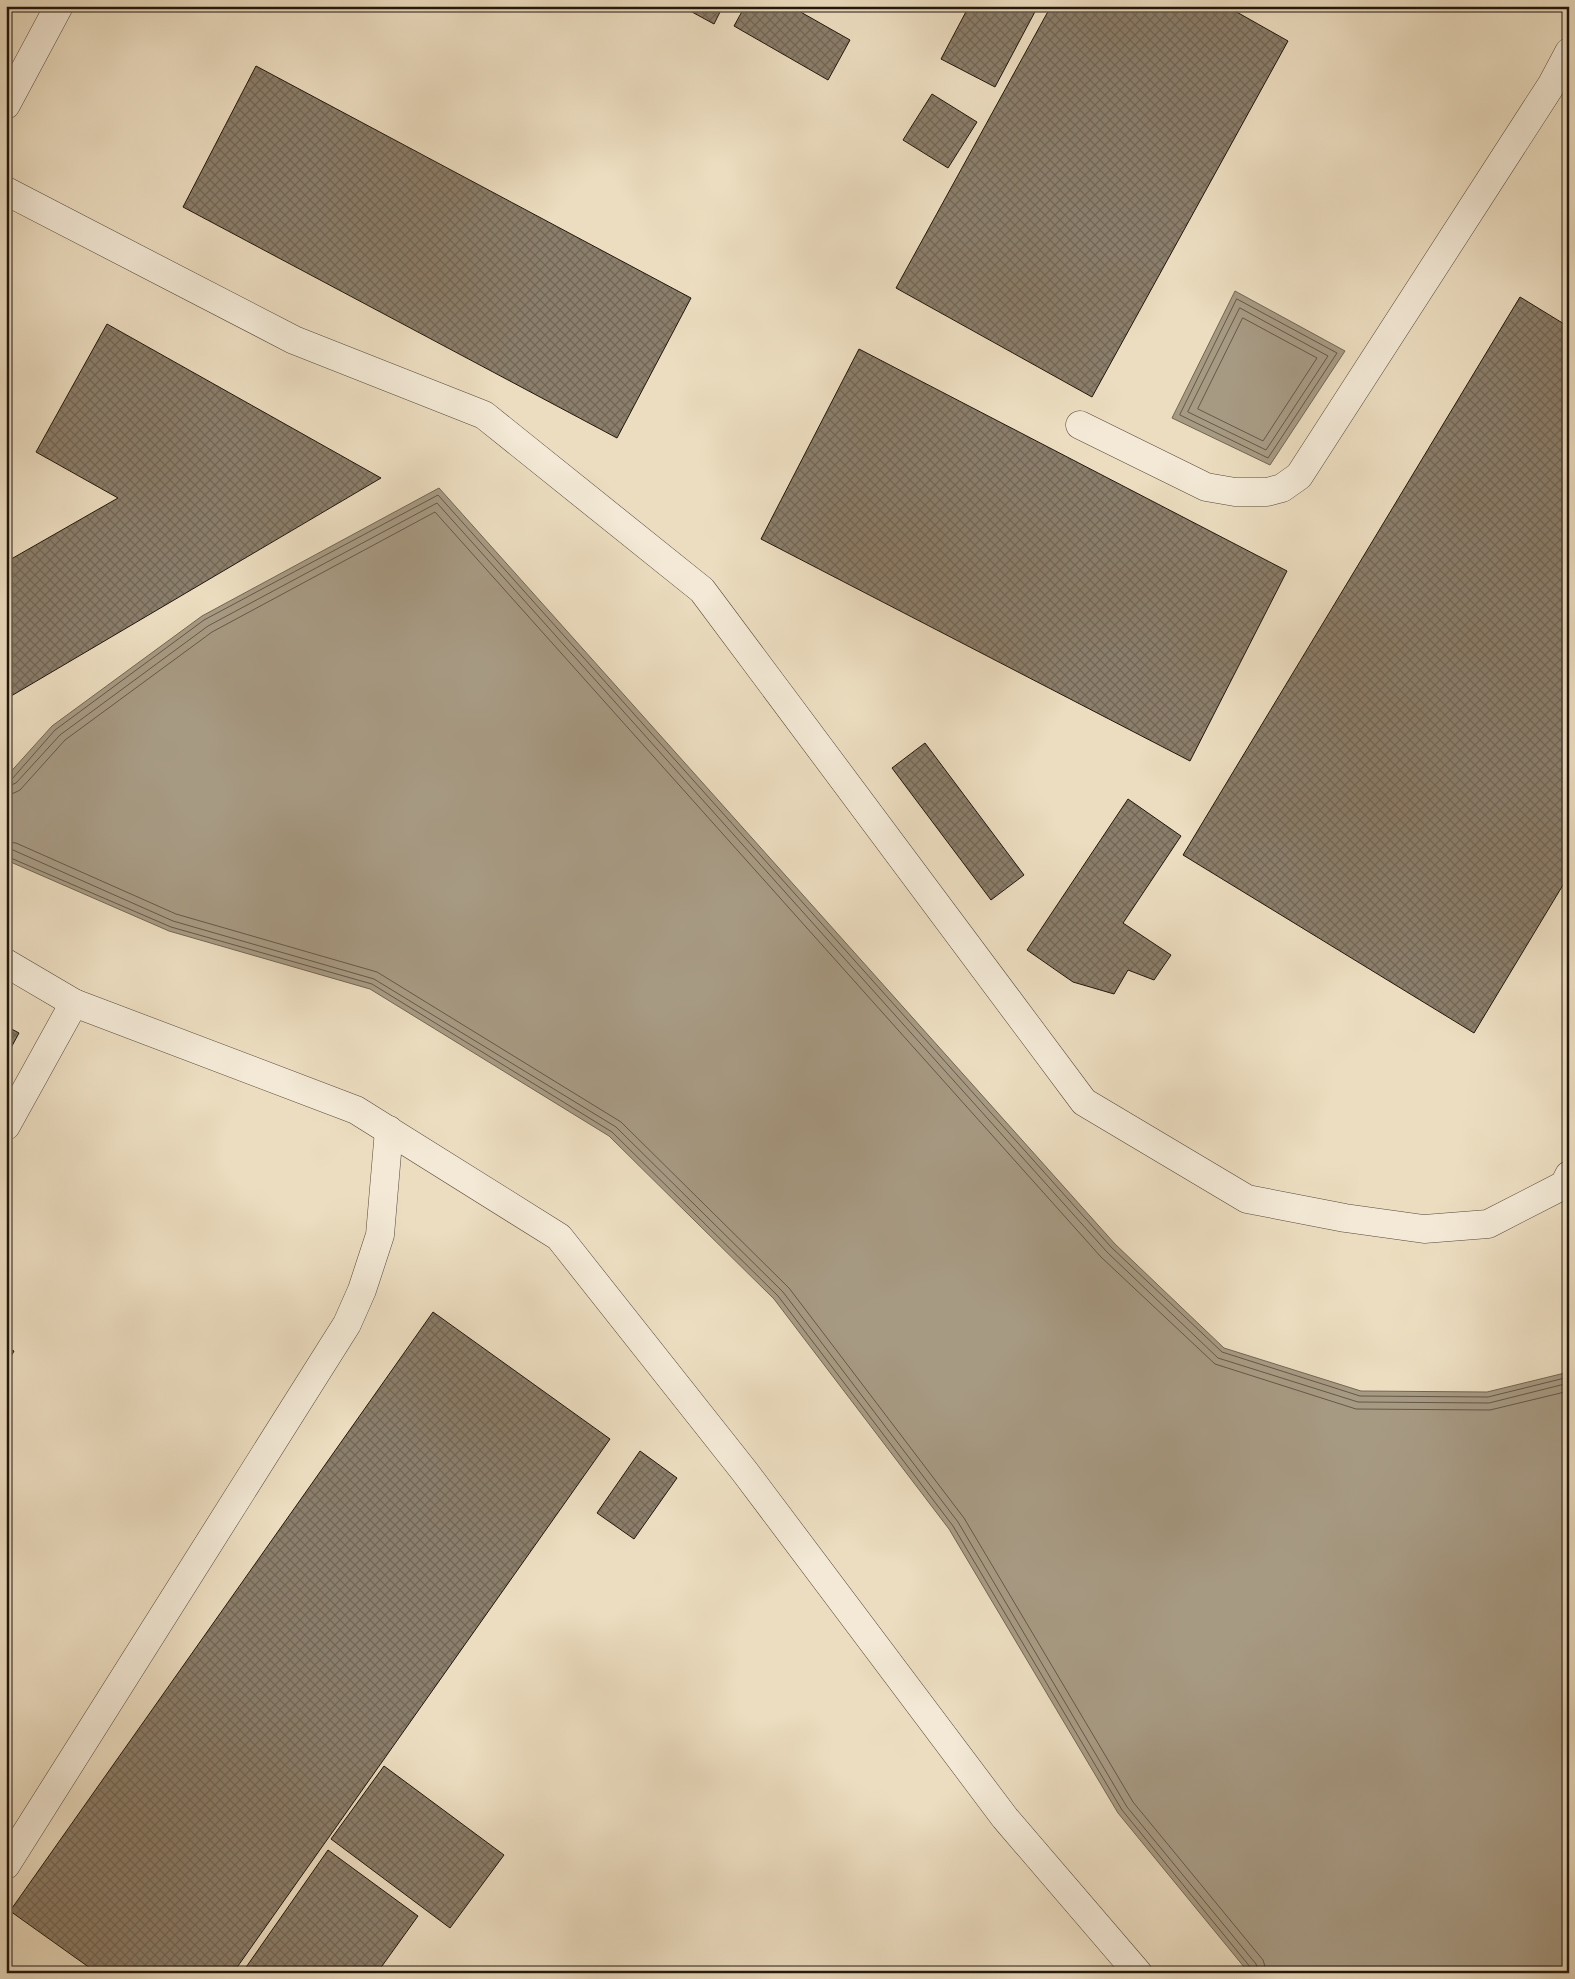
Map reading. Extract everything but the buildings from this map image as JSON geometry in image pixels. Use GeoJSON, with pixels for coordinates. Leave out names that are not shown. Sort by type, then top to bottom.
{"type":"FeatureCollection","features":[{"type":"Feature","properties":{"kind":"street"},"geometry":{"type":"LineString","coordinates":[[6,105],[59,6]]}},
{"type":"Feature","properties":{"kind":"street"},"geometry":{"type":"LineString","coordinates":[[1080,425],[1206,487],[1235,492],[1267,492],[1282,488],[1299,476],[1552,84],[1569,52]]}},
{"type":"Feature","properties":{"kind":"street"},"geometry":{"type":"LineString","coordinates":[[6,192],[294,340],[484,415],[702,590],[1084,1102],[1247,1199],[1345,1218],[1424,1229],[1488,1224],[1564,1185],[1569,1176]]}},
{"type":"Feature","properties":{"kind":"street"},"geometry":{"type":"LineString","coordinates":[[6,963],[74,1003],[356,1110],[559,1237],[745,1472],[1005,1818],[1138,1973]]}},
{"type":"Feature","properties":{"kind":"street"},"geometry":{"type":"LineString","coordinates":[[6,1126],[74,1003]]}},
{"type":"Feature","properties":{"kind":"street"},"geometry":{"type":"LineString","coordinates":[[6,1865],[347,1324],[362,1290],[380,1235],[389,1130]]}},
{"type":"Feature","properties":{"kind":"water"},"geometry":{"type":"Polygon","coordinates":[[[1235,291],[1345,351],[1270,465],[1172,418],[1235,291]]]}},
{"type":"Feature","properties":{"kind":"water"},"geometry":{"type":"Polygon","coordinates":[[[439,488],[1115,1244],[1224,1348],[1361,1391],[1487,1392],[1569,1372],[1569,1973],[1249,1973],[1118,1813],[949,1529],[774,1299],[609,1136],[370,989],[169,931],[6,860],[6,777],[52,726],[202,616],[439,488]]]}}]}
